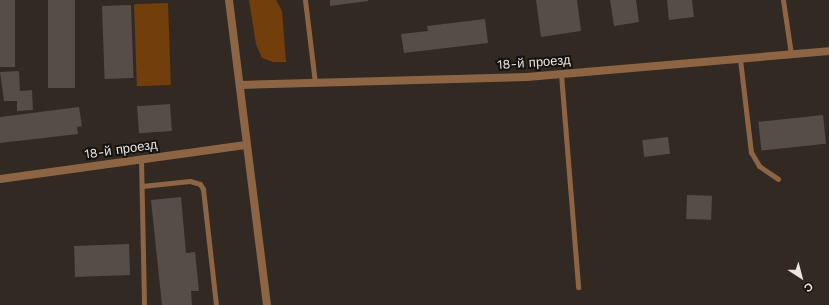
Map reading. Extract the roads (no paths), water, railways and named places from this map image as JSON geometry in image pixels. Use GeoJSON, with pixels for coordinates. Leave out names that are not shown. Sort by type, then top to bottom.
{"type":"FeatureCollection","features":[{"type":"Feature","properties":{"kind":"street"},"geometry":{"type":"LineString","coordinates":[[230,0],[246,145],[267,305]]}},
{"type":"Feature","properties":{"kind":"street","name":"18-й проезд"},"geometry":{"type":"LineString","coordinates":[[240,85],[315,84],[561,74],[829,51]]}},
{"type":"Feature","properties":{"kind":"street","name":"18-й проезд"},"geometry":{"type":"LineString","coordinates":[[0,179],[246,145]]}},
{"type":"Feature","properties":{"kind":"lane"},"geometry":{"type":"LineString","coordinates":[[305,0],[315,84]]}},
{"type":"Feature","properties":{"kind":"lane"},"geometry":{"type":"LineString","coordinates":[[783,0],[791,54]]}},
{"type":"Feature","properties":{"kind":"lane"},"geometry":{"type":"LineString","coordinates":[[740,59],[751,152],[759,166],[778,179]]}},
{"type":"Feature","properties":{"kind":"lane"},"geometry":{"type":"LineString","coordinates":[[561,74],[578,287]]}},
{"type":"Feature","properties":{"kind":"lane"},"geometry":{"type":"LineString","coordinates":[[141,159],[144,305]]}},
{"type":"Feature","properties":{"kind":"lane"},"geometry":{"type":"LineString","coordinates":[[142,186],[190,181],[200,184],[203,189],[216,305]]}}]}
